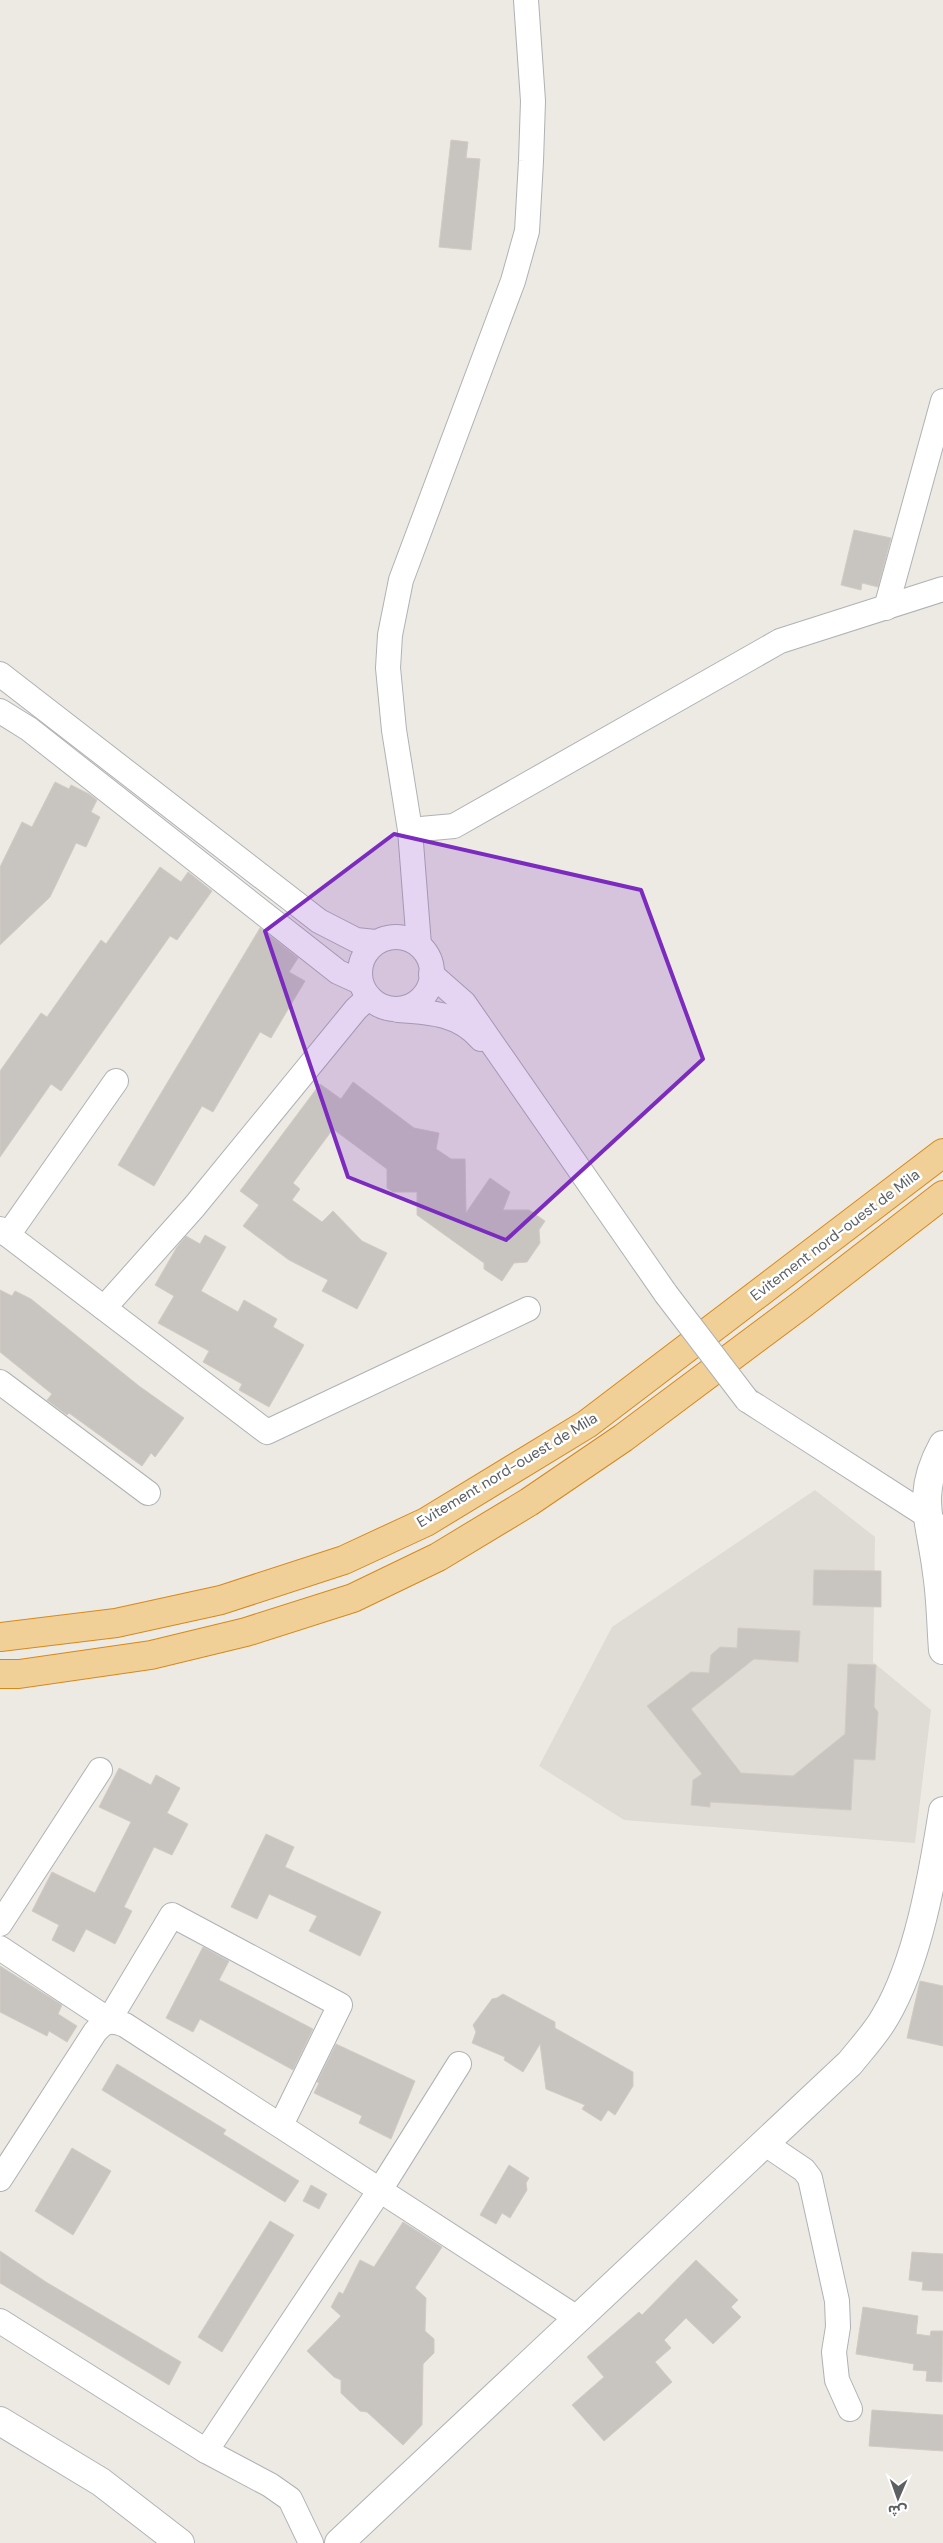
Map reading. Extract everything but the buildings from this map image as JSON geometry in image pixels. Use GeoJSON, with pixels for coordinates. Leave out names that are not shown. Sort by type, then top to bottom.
{"type":"FeatureCollection","features":[{"type":"Feature","properties":{"kind":"highway","name":"Evitement nord-ouest de Mila"},"geometry":{"type":"LineString","coordinates":[[0,1637],[116,1624],[221,1600],[344,1560],[426,1522],[587,1424],[943,1153]]}},
{"type":"Feature","properties":{"kind":"highway"},"geometry":{"type":"LineString","coordinates":[[0,1674],[19,1674],[150,1655],[246,1632],[353,1598],[438,1557],[528,1502],[623,1438],[943,1195]]}},
{"type":"Feature","properties":{"kind":"street"},"geometry":{"type":"LineString","coordinates":[[394,1010],[416,1004],[430,986],[432,964],[419,945],[410,830],[394,730],[388,668],[390,636],[401,580],[513,281],[527,231],[533,101],[526,0]]}},
{"type":"Feature","properties":{"kind":"street"},"geometry":{"type":"LineString","coordinates":[[886,608],[943,401]]}},
{"type":"Feature","properties":{"kind":"street"},"geometry":{"type":"LineString","coordinates":[[410,830],[454,826],[780,641],[943,589]]}},
{"type":"Feature","properties":{"kind":"street"},"geometry":{"type":"LineString","coordinates":[[0,674],[319,921],[356,940],[375,942],[398,936],[419,945]]}},
{"type":"Feature","properties":{"kind":"street"},"geometry":{"type":"LineString","coordinates":[[0,711],[29,728],[338,972],[364,990],[372,1002],[394,1010],[439,1013],[474,1030],[505,1065]]}},
{"type":"Feature","properties":{"kind":"street"},"geometry":{"type":"LineString","coordinates":[[104,1308],[194,1207],[356,1009],[364,990],[361,960],[375,942]]}},
{"type":"Feature","properties":{"kind":"street"},"geometry":{"type":"LineString","coordinates":[[431,974],[464,1003],[505,1065],[666,1294],[747,1400],[935,1523]]}},
{"type":"Feature","properties":{"kind":"street"},"geometry":{"type":"LineString","coordinates":[[116,1081],[4,1232],[267,1432],[528,1309]]}},
{"type":"Feature","properties":{"kind":"street"},"geometry":{"type":"LineString","coordinates":[[0,1382],[148,1493]]}},
{"type":"Feature","properties":{"kind":"street"},"geometry":{"type":"LineString","coordinates":[[943,1445],[933,1463],[926,1496],[935,1523],[943,1650]]}},
{"type":"Feature","properties":{"kind":"street"},"geometry":{"type":"LineString","coordinates":[[0,1924],[100,1770]]}},
{"type":"Feature","properties":{"kind":"street"},"geometry":{"type":"LineString","coordinates":[[339,2543],[850,2063],[885,2017],[908,1968],[934,1871],[943,1811]]}},
{"type":"Feature","properties":{"kind":"street"},"geometry":{"type":"LineString","coordinates":[[0,2179],[95,2032],[102,2023],[109,2020],[172,1915],[340,2005],[281,2125]]}},
{"type":"Feature","properties":{"kind":"street"},"geometry":{"type":"LineString","coordinates":[[0,1948],[109,2020],[125,2025],[281,2125],[577,2318]]}},
{"type":"Feature","properties":{"kind":"street"},"geometry":{"type":"LineString","coordinates":[[206,2451],[380,2190],[459,2064]]}},
{"type":"Feature","properties":{"kind":"street"},"geometry":{"type":"LineString","coordinates":[[764,2143],[804,2170],[810,2178],[837,2301],[838,2327],[834,2352],[837,2380],[850,2409]]}},
{"type":"Feature","properties":{"kind":"street"},"geometry":{"type":"LineString","coordinates":[[0,2321],[206,2451],[270,2484],[290,2499],[311,2543]]}},
{"type":"Feature","properties":{"kind":"street"},"geometry":{"type":"LineString","coordinates":[[0,2421],[101,2482],[180,2543]]}},
{"type":"Feature","properties":{"kind":"highlighted area"},"geometry":{"type":"Polygon","coordinates":[[[394,834],[641,890],[703,1059],[506,1240],[348,1177],[265,931],[394,834]]]}},
{"type":"Feature","properties":{"kind":"shaded area"},"geometry":{"type":"Polygon","coordinates":[[[815,1490],[875,1537],[873,1662],[931,1710],[915,1843],[624,1820],[539,1766],[612,1627],[815,1490]]]}}]}
